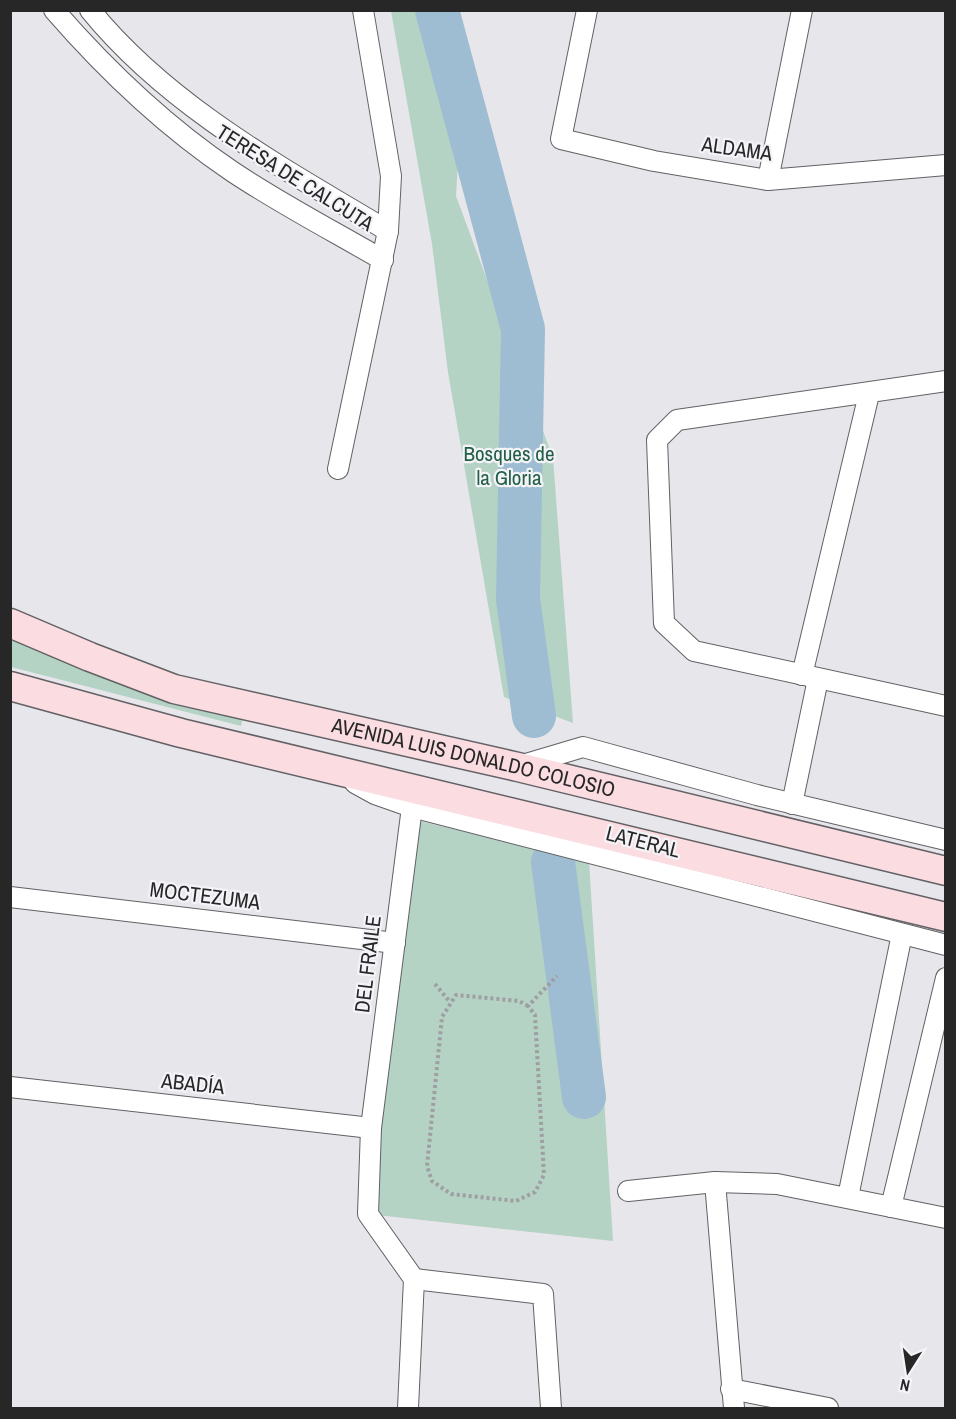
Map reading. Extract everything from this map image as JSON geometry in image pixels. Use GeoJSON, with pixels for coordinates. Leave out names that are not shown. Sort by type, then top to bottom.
{"type":"FeatureCollection","features":[{"type":"Feature","properties":{"kind":"street","name":"TERESA DE CALCUTA"},"geometry":{"type":"LineString","coordinates":[[54,10],[125,87],[206,152],[282,202],[383,260]]}},
{"type":"Feature","properties":{"kind":"street","name":"TERESA DE CALCUTA"},"geometry":{"type":"LineString","coordinates":[[90,10],[146,69],[199,111],[245,144],[388,231]]}},
{"type":"Feature","properties":{"kind":"street","name":"TERESA DE CALCUTA"},"geometry":{"type":"LineString","coordinates":[[338,469],[383,260],[388,231],[391,176],[363,10]]}},
{"type":"Feature","properties":{"kind":"street","name":"ALDAMA"},"geometry":{"type":"LineString","coordinates":[[587,10],[561,139],[654,161],[768,180],[945,165]]}},
{"type":"Feature","properties":{"kind":"street"},"geometry":{"type":"LineString","coordinates":[[768,180],[802,10]]}},
{"type":"Feature","properties":{"kind":"street"},"geometry":{"type":"LineString","coordinates":[[945,381],[869,394],[677,420],[657,440],[664,622],[694,651],[945,706]]}},
{"type":"Feature","properties":{"kind":"street"},"geometry":{"type":"LineString","coordinates":[[792,804],[810,677],[869,394]]}},
{"type":"Feature","properties":{"kind":"street","name":"AVENIDA LUIS DONALDO COLOSIO"},"geometry":{"type":"LineString","coordinates":[[10,623],[90,657],[174,688],[518,767],[945,871]]}},
{"type":"Feature","properties":{"kind":"street","name":"AVENIDA LUIS DONALDO COLOSIO"},"geometry":{"type":"LineString","coordinates":[[10,686],[181,733],[945,917]]}},
{"type":"Feature","properties":{"kind":"street"},"geometry":{"type":"LineString","coordinates":[[518,767],[583,747],[792,804],[945,840]]}},
{"type":"Feature","properties":{"kind":"street","name":"LATERAL"},"geometry":{"type":"LineString","coordinates":[[335,771],[375,794],[412,807],[945,945]]}},
{"type":"Feature","properties":{"kind":"street","name":"DEL FRAILE"},"geometry":{"type":"LineString","coordinates":[[412,807],[371,1128],[368,1214],[414,1279]]}},
{"type":"Feature","properties":{"kind":"street","name":"MOCTEZUMA"},"geometry":{"type":"LineString","coordinates":[[10,897],[395,943]]}},
{"type":"Feature","properties":{"kind":"street"},"geometry":{"type":"LineString","coordinates":[[848,1197],[902,934]]}},
{"type":"Feature","properties":{"kind":"street"},"geometry":{"type":"LineString","coordinates":[[891,1207],[945,978]]}},
{"type":"Feature","properties":{"kind":"street","name":"ABADÍA"},"geometry":{"type":"LineString","coordinates":[[10,1087],[371,1128]]}},
{"type":"Feature","properties":{"kind":"street"},"geometry":{"type":"LineString","coordinates":[[716,1182],[734,1408]]}},
{"type":"Feature","properties":{"kind":"street"},"geometry":{"type":"LineString","coordinates":[[628,1191],[716,1182],[777,1184],[945,1218]]}},
{"type":"Feature","properties":{"kind":"street"},"geometry":{"type":"LineString","coordinates":[[408,1408],[414,1279],[543,1294],[551,1408]]}},
{"type":"Feature","properties":{"kind":"street"},"geometry":{"type":"LineString","coordinates":[[731,1389],[828,1408]]}},
{"type":"Feature","properties":{"kind":"path"},"geometry":{"type":"LineString","coordinates":[[528,1006],[557,976]]}},
{"type":"Feature","properties":{"kind":"path"},"geometry":{"type":"LineString","coordinates":[[435,984],[450,1002]]}},
{"type":"Feature","properties":{"kind":"path"},"geometry":{"type":"LineString","coordinates":[[456,996],[519,1001],[528,1006],[535,1015],[544,1175],[535,1192],[516,1201],[451,1194],[432,1182],[427,1166],[442,1017],[456,996]]}},
{"type":"Feature","properties":{"kind":"green space","name":"Bosques de la Gloria"},"geometry":{"type":"Polygon","coordinates":[[[391,11],[460,11],[465,36],[456,196],[553,458],[573,723],[504,697],[448,372],[432,244],[391,11]]]}},
{"type":"Feature","properties":{"kind":"green space"},"geometry":{"type":"Polygon","coordinates":[[[10,634],[244,713],[241,726],[11,667],[10,634]]]}},
{"type":"Feature","properties":{"kind":"green space"},"geometry":{"type":"Polygon","coordinates":[[[419,821],[589,861],[613,1241],[368,1214],[419,821]]]}},
{"type":"Feature","properties":{"kind":"waterway"},"geometry":{"type":"LineString","coordinates":[[437,10],[523,329],[518,599],[534,716]]}},
{"type":"Feature","properties":{"kind":"waterway"},"geometry":{"type":"LineString","coordinates":[[553,862],[584,1097]]}}]}
